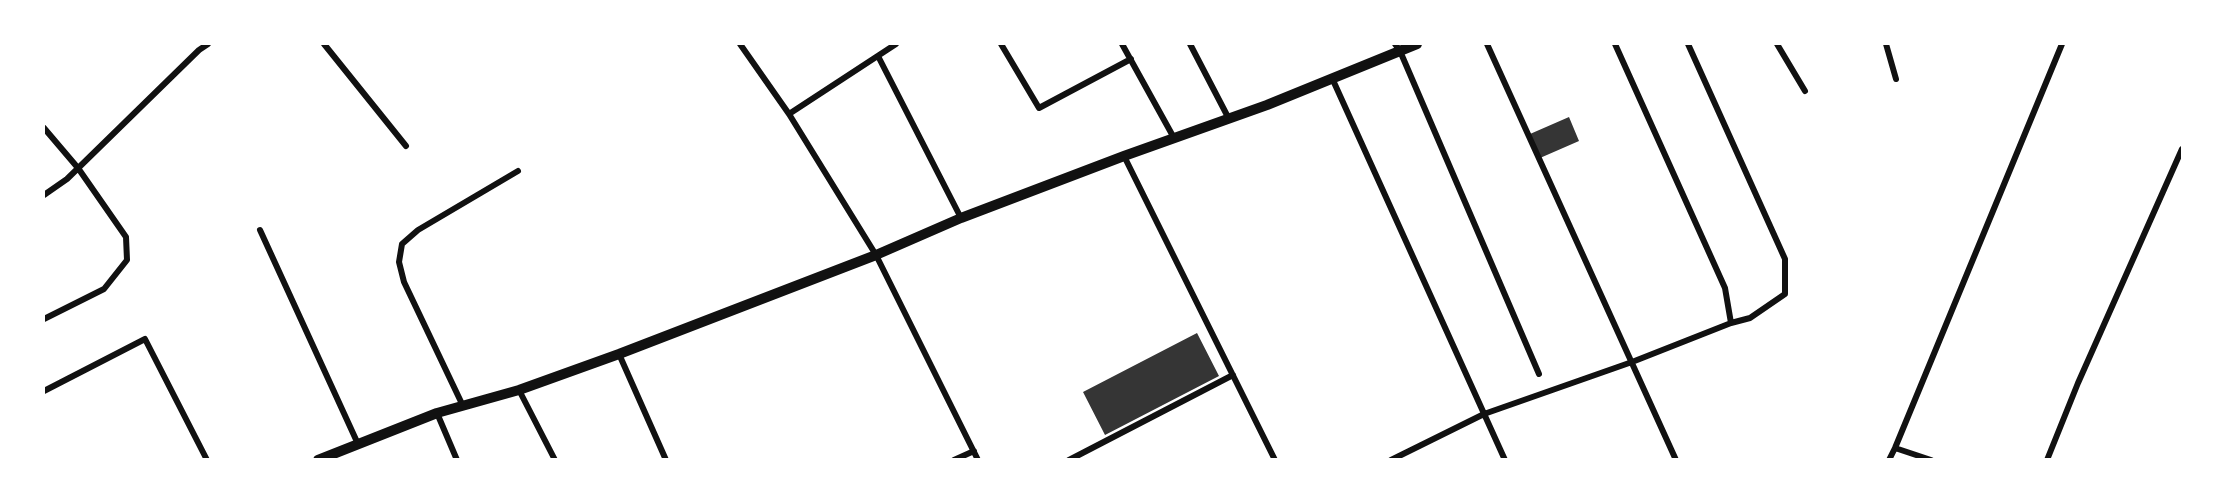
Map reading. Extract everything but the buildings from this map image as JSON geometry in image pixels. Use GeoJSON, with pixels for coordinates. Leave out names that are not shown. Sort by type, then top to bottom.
{"type":"FeatureCollection","features":[{"type":"Feature","properties":{"kind":"street"},"geometry":{"type":"LineString","coordinates":[[44,195],[78,168],[197,46],[208,44]]}},
{"type":"Feature","properties":{"kind":"street"},"geometry":{"type":"LineString","coordinates":[[324,44],[406,146]]}},
{"type":"Feature","properties":{"kind":"street"},"geometry":{"type":"LineString","coordinates":[[740,44],[789,114],[876,255],[978,459]]}},
{"type":"Feature","properties":{"kind":"street"},"geometry":{"type":"LineString","coordinates":[[789,114],[896,44]]}},
{"type":"Feature","properties":{"kind":"street"},"geometry":{"type":"LineString","coordinates":[[1001,44],[1039,108],[1131,59]]}},
{"type":"Feature","properties":{"kind":"street"},"geometry":{"type":"LineString","coordinates":[[1122,44],[1174,138]]}},
{"type":"Feature","properties":{"kind":"street"},"geometry":{"type":"LineString","coordinates":[[1190,44],[1229,119]]}},
{"type":"Feature","properties":{"kind":"street"},"geometry":{"type":"LineString","coordinates":[[318,459],[437,413],[519,390],[619,354],[876,255],[961,218],[1229,119],[1332,78],[1397,47],[1417,44]]}},
{"type":"Feature","properties":{"kind":"street"},"geometry":{"type":"LineString","coordinates":[[1487,44],[1676,459]]}},
{"type":"Feature","properties":{"kind":"street"},"geometry":{"type":"LineString","coordinates":[[1615,44],[1725,288],[1731,323]]}},
{"type":"Feature","properties":{"kind":"street"},"geometry":{"type":"LineString","coordinates":[[1391,459],[1484,414],[1750,318],[1785,294],[1785,259],[1688,44]]}},
{"type":"Feature","properties":{"kind":"street"},"geometry":{"type":"LineString","coordinates":[[1777,44],[1805,91]]}},
{"type":"Feature","properties":{"kind":"street"},"geometry":{"type":"LineString","coordinates":[[1886,44],[1896,79]]}},
{"type":"Feature","properties":{"kind":"street"},"geometry":{"type":"LineString","coordinates":[[1889,459],[2062,44]]}},
{"type":"Feature","properties":{"kind":"street"},"geometry":{"type":"LineString","coordinates":[[1397,47],[1539,374]]}},
{"type":"Feature","properties":{"kind":"street"},"geometry":{"type":"LineString","coordinates":[[878,56],[961,218]]}},
{"type":"Feature","properties":{"kind":"street"},"geometry":{"type":"LineString","coordinates":[[1332,78],[1505,459]]}},
{"type":"Feature","properties":{"kind":"street"},"geometry":{"type":"LineString","coordinates":[[44,128],[78,168],[126,237],[127,260],[104,289],[44,319]]}},
{"type":"Feature","properties":{"kind":"street"},"geometry":{"type":"LineString","coordinates":[[2047,459],[2078,383],[2182,149]]}},
{"type":"Feature","properties":{"kind":"street"},"geometry":{"type":"LineString","coordinates":[[1124,156],[1275,459]]}},
{"type":"Feature","properties":{"kind":"street"},"geometry":{"type":"LineString","coordinates":[[463,406],[404,282],[399,262],[402,244],[418,230],[518,171]]}},
{"type":"Feature","properties":{"kind":"street"},"geometry":{"type":"LineString","coordinates":[[260,230],[358,444]]}},
{"type":"Feature","properties":{"kind":"street"},"geometry":{"type":"LineString","coordinates":[[44,391],[145,339],[207,459]]}},
{"type":"Feature","properties":{"kind":"street"},"geometry":{"type":"LineString","coordinates":[[619,354],[666,459]]}},
{"type":"Feature","properties":{"kind":"street"},"geometry":{"type":"LineString","coordinates":[[1069,459],[1233,375]]}},
{"type":"Feature","properties":{"kind":"street"},"geometry":{"type":"LineString","coordinates":[[519,390],[555,459]]}},
{"type":"Feature","properties":{"kind":"street"},"geometry":{"type":"LineString","coordinates":[[437,413],[457,459]]}},
{"type":"Feature","properties":{"kind":"street"},"geometry":{"type":"LineString","coordinates":[[1895,448],[1930,459]]}},
{"type":"Feature","properties":{"kind":"street"},"geometry":{"type":"LineString","coordinates":[[954,459],[974,451]]}}]}
